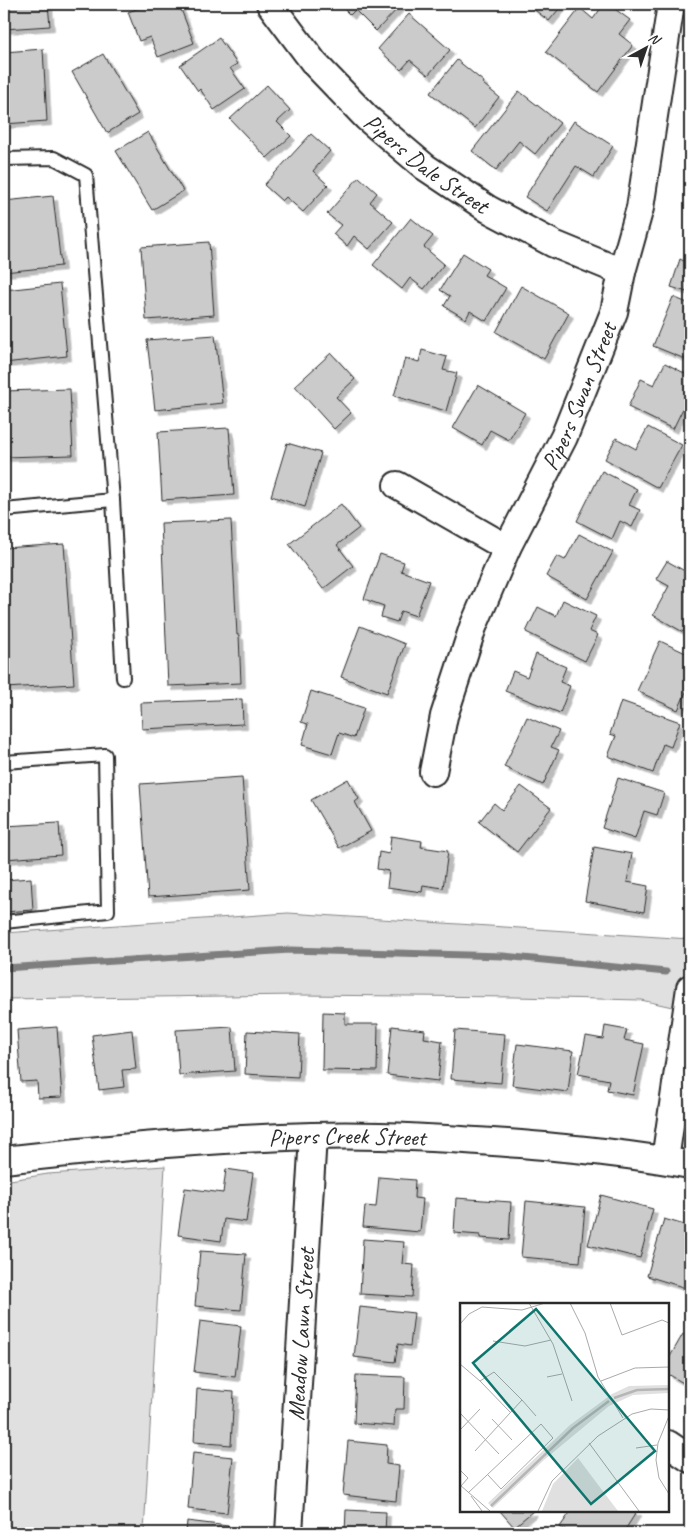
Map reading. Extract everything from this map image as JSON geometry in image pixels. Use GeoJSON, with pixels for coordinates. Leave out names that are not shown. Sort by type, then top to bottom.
{"type":"FeatureCollection","features":[{"type":"Feature","properties":{"kind":"street","name":"Pipers Dale Street"},"geometry":{"type":"LineString","coordinates":[[270,4],[315,64],[367,118],[425,167],[488,209],[554,244],[622,272]]}},
{"type":"Feature","properties":{"kind":"street","name":"Pipers Swan Street"},"geometry":{"type":"LineString","coordinates":[[433,772],[444,716],[470,635],[507,548],[564,437],[614,312],[622,272],[640,208],[671,4]]}},
{"type":"Feature","properties":{"kind":"street"},"geometry":{"type":"LineString","coordinates":[[397,485],[507,548]]}},
{"type":"Feature","properties":{"kind":"street"},"geometry":{"type":"LineString","coordinates":[[664,1160],[690,988]]}},
{"type":"Feature","properties":{"kind":"street","name":"Pipers Creek Street"},"geometry":{"type":"LineString","coordinates":[[4,1160],[121,1147],[313,1136],[409,1137],[462,1140],[577,1149],[690,1165]]}},
{"type":"Feature","properties":{"kind":"street","name":"Meadow Lawn Street"},"geometry":{"type":"LineString","coordinates":[[289,1533],[313,1136]]}},
{"type":"Feature","properties":{"kind":"street"},"geometry":{"type":"LineString","coordinates":[[669,1445],[690,1459]]}},
{"type":"Feature","properties":{"kind":"lane"},"geometry":{"type":"LineString","coordinates":[[4,159],[54,158],[86,175],[113,500],[123,678]]}},
{"type":"Feature","properties":{"kind":"lane"},"geometry":{"type":"LineString","coordinates":[[4,510],[113,500]]}},
{"type":"Feature","properties":{"kind":"lane"},"geometry":{"type":"LineString","coordinates":[[4,762],[105,755],[108,911],[4,922]]}},
{"type":"Feature","properties":{"kind":"shaded area"},"geometry":{"type":"Polygon","coordinates":[[[288,913],[690,939],[690,1011],[641,1000],[515,997],[299,995],[4,999],[4,933],[288,913]]]}},
{"type":"Feature","properties":{"kind":"shaded area"},"geometry":{"type":"Polygon","coordinates":[[[165,1166],[144,1533],[4,1533],[4,1181],[48,1174],[165,1166]]]}},
{"type":"Feature","properties":{"kind":"building"},"geometry":{"type":"Polygon","coordinates":[[[4,4],[48,4],[50,26],[4,29],[4,4]]]}},
{"type":"Feature","properties":{"kind":"building"},"geometry":{"type":"Polygon","coordinates":[[[150,4],[179,4],[194,43],[158,57],[150,37],[139,41],[128,12],[150,4]]]}},
{"type":"Feature","properties":{"kind":"building"},"geometry":{"type":"Polygon","coordinates":[[[339,4],[402,4],[376,31],[355,10],[350,15],[339,4]]]}},
{"type":"Feature","properties":{"kind":"building"},"geometry":{"type":"Polygon","coordinates":[[[527,4],[563,4],[549,21],[527,4]]]}},
{"type":"Feature","properties":{"kind":"building"},"geometry":{"type":"Polygon","coordinates":[[[604,4],[608,4],[630,20],[619,34],[633,45],[598,92],[546,52],[580,8],[593,19],[604,4]]]}},
{"type":"Feature","properties":{"kind":"building"},"geometry":{"type":"Polygon","coordinates":[[[409,14],[450,50],[428,75],[410,60],[401,70],[378,49],[409,14]]]}},
{"type":"Feature","properties":{"kind":"building"},"geometry":{"type":"Polygon","coordinates":[[[219,38],[237,64],[230,68],[245,89],[214,110],[180,65],[219,38]]]}},
{"type":"Feature","properties":{"kind":"building"},"geometry":{"type":"Polygon","coordinates":[[[43,49],[47,121],[4,124],[4,52],[43,49]]]}},
{"type":"Feature","properties":{"kind":"building"},"geometry":{"type":"Polygon","coordinates":[[[103,54],[138,114],[107,133],[72,72],[103,54]]]}},
{"type":"Feature","properties":{"kind":"building"},"geometry":{"type":"Polygon","coordinates":[[[457,60],[499,97],[475,128],[430,93],[457,60]]]}},
{"type":"Feature","properties":{"kind":"building"},"geometry":{"type":"Polygon","coordinates":[[[267,85],[290,110],[277,122],[291,136],[267,158],[230,119],[267,85]]]}},
{"type":"Feature","properties":{"kind":"building"},"geometry":{"type":"Polygon","coordinates":[[[519,91],[560,123],[535,154],[519,141],[496,170],[472,151],[519,91]]]}},
{"type":"Feature","properties":{"kind":"building"},"geometry":{"type":"Polygon","coordinates":[[[574,121],[613,146],[594,177],[576,166],[547,211],[525,197],[574,121]]]}},
{"type":"Feature","properties":{"kind":"building"},"geometry":{"type":"Polygon","coordinates":[[[148,132],[183,191],[152,210],[116,151],[148,132]]]}},
{"type":"Feature","properties":{"kind":"building"},"geometry":{"type":"Polygon","coordinates":[[[311,134],[330,151],[313,171],[328,185],[303,212],[286,197],[282,201],[264,185],[311,134]]]}},
{"type":"Feature","properties":{"kind":"building"},"geometry":{"type":"Polygon","coordinates":[[[359,177],[377,193],[370,202],[393,222],[369,249],[354,236],[347,246],[333,234],[341,225],[327,214],[359,177]]]}},
{"type":"Feature","properties":{"kind":"building"},"geometry":{"type":"Polygon","coordinates":[[[53,196],[61,266],[4,272],[4,201],[53,196]]]}},
{"type":"Feature","properties":{"kind":"building"},"geometry":{"type":"Polygon","coordinates":[[[411,218],[433,236],[424,247],[444,264],[424,289],[410,278],[402,289],[373,265],[411,218]]]}},
{"type":"Feature","properties":{"kind":"building"},"geometry":{"type":"Polygon","coordinates":[[[209,242],[214,315],[146,320],[141,247],[209,242]]]}},
{"type":"Feature","properties":{"kind":"building"},"geometry":{"type":"Polygon","coordinates":[[[690,243],[690,293],[671,287],[680,259],[684,261],[690,243]]]}},
{"type":"Feature","properties":{"kind":"building"},"geometry":{"type":"Polygon","coordinates":[[[463,253],[488,269],[484,275],[506,288],[486,321],[470,311],[466,319],[444,306],[450,296],[440,290],[463,253]]]}},
{"type":"Feature","properties":{"kind":"building"},"geometry":{"type":"Polygon","coordinates":[[[60,284],[67,356],[4,363],[4,290],[60,284]]]}},
{"type":"Feature","properties":{"kind":"building"},"geometry":{"type":"Polygon","coordinates":[[[521,286],[569,313],[544,359],[496,332],[521,286]]]}},
{"type":"Feature","properties":{"kind":"building"},"geometry":{"type":"Polygon","coordinates":[[[673,297],[690,304],[690,361],[653,346],[673,297]]]}},
{"type":"Feature","properties":{"kind":"building"},"geometry":{"type":"Polygon","coordinates":[[[215,335],[223,403],[155,410],[147,340],[215,335]]]}},
{"type":"Feature","properties":{"kind":"building"},"geometry":{"type":"Polygon","coordinates":[[[422,350],[447,357],[443,370],[457,373],[446,411],[394,396],[405,358],[419,362],[422,350]]]}},
{"type":"Feature","properties":{"kind":"building"},"geometry":{"type":"Polygon","coordinates":[[[331,353],[355,379],[336,397],[351,413],[334,429],[295,386],[331,353]]]}},
{"type":"Feature","properties":{"kind":"building"},"geometry":{"type":"Polygon","coordinates":[[[665,363],[690,376],[690,394],[673,429],[628,407],[641,379],[654,385],[665,363]]]}},
{"type":"Feature","properties":{"kind":"building"},"geometry":{"type":"Polygon","coordinates":[[[478,385],[525,413],[509,440],[490,430],[482,445],[453,428],[478,385]]]}},
{"type":"Feature","properties":{"kind":"building"},"geometry":{"type":"Polygon","coordinates":[[[70,389],[73,455],[4,457],[4,391],[70,389]]]}},
{"type":"Feature","properties":{"kind":"building"},"geometry":{"type":"Polygon","coordinates":[[[648,427],[682,445],[658,488],[605,459],[616,438],[636,449],[648,427]]]}},
{"type":"Feature","properties":{"kind":"building"},"geometry":{"type":"Polygon","coordinates":[[[229,428],[234,495],[162,500],[158,432],[229,428]]]}},
{"type":"Feature","properties":{"kind":"building"},"geometry":{"type":"Polygon","coordinates":[[[287,443],[321,453],[305,507],[271,496],[287,443]]]}},
{"type":"Feature","properties":{"kind":"building"},"geometry":{"type":"Polygon","coordinates":[[[602,471],[637,489],[629,505],[640,510],[632,527],[620,521],[612,539],[577,521],[602,471]]]}},
{"type":"Feature","properties":{"kind":"building"},"geometry":{"type":"Polygon","coordinates":[[[341,504],[359,528],[337,545],[353,566],[323,589],[289,544],[341,504]]]}},
{"type":"Feature","properties":{"kind":"building"},"geometry":{"type":"Polygon","coordinates":[[[231,520],[241,683],[168,686],[161,523],[231,520]]]}},
{"type":"Feature","properties":{"kind":"building"},"geometry":{"type":"Polygon","coordinates":[[[579,534],[613,552],[587,599],[546,576],[557,556],[565,560],[579,534]]]}},
{"type":"Feature","properties":{"kind":"building"},"geometry":{"type":"Polygon","coordinates":[[[64,544],[74,684],[5,688],[4,633],[9,633],[7,604],[4,604],[4,548],[64,544]]]}},
{"type":"Feature","properties":{"kind":"building"},"geometry":{"type":"Polygon","coordinates":[[[380,554],[404,562],[401,571],[429,581],[416,616],[401,611],[397,622],[381,617],[384,606],[364,599],[380,554]]]}},
{"type":"Feature","properties":{"kind":"building"},"geometry":{"type":"Polygon","coordinates":[[[667,561],[690,574],[690,620],[683,632],[653,615],[669,586],[656,579],[667,561]]]}},
{"type":"Feature","properties":{"kind":"building"},"geometry":{"type":"Polygon","coordinates":[[[563,600],[596,616],[589,631],[598,635],[585,661],[526,632],[538,607],[556,616],[563,600]]]}},
{"type":"Feature","properties":{"kind":"building"},"geometry":{"type":"Polygon","coordinates":[[[360,626],[405,644],[387,693],[341,677],[360,626]]]}},
{"type":"Feature","properties":{"kind":"building"},"geometry":{"type":"Polygon","coordinates":[[[660,641],[690,655],[690,683],[678,710],[637,691],[660,641]]]}},
{"type":"Feature","properties":{"kind":"building"},"geometry":{"type":"Polygon","coordinates":[[[536,654],[566,667],[560,682],[570,686],[560,713],[505,691],[513,671],[527,677],[536,654]]]}},
{"type":"Feature","properties":{"kind":"building"},"geometry":{"type":"Polygon","coordinates":[[[311,691],[364,708],[354,738],[339,733],[332,754],[302,745],[308,724],[301,722],[311,691]]]}},
{"type":"Feature","properties":{"kind":"building"},"geometry":{"type":"Polygon","coordinates":[[[242,699],[243,724],[142,729],[141,703],[242,699]]]}},
{"type":"Feature","properties":{"kind":"building"},"geometry":{"type":"Polygon","coordinates":[[[621,701],[680,722],[671,747],[663,744],[653,773],[608,756],[616,736],[610,734],[621,701]]]}},
{"type":"Feature","properties":{"kind":"building"},"geometry":{"type":"Polygon","coordinates":[[[527,717],[559,731],[551,747],[559,750],[543,785],[504,767],[527,717]]]}},
{"type":"Feature","properties":{"kind":"building"},"geometry":{"type":"Polygon","coordinates":[[[242,777],[250,890],[148,897],[140,784],[242,777]]]}},
{"type":"Feature","properties":{"kind":"building"},"geometry":{"type":"Polygon","coordinates":[[[618,778],[664,793],[657,815],[644,811],[635,839],[602,828],[618,778]]]}},
{"type":"Feature","properties":{"kind":"building"},"geometry":{"type":"Polygon","coordinates":[[[348,779],[359,799],[355,802],[371,831],[339,848],[311,800],[348,779]]]}},
{"type":"Feature","properties":{"kind":"building"},"geometry":{"type":"Polygon","coordinates":[[[521,786],[551,808],[517,852],[479,822],[494,803],[502,810],[521,786]]]}},
{"type":"Feature","properties":{"kind":"building"},"geometry":{"type":"Polygon","coordinates":[[[59,823],[61,855],[4,859],[4,826],[59,823]]]}},
{"type":"Feature","properties":{"kind":"building"},"geometry":{"type":"Polygon","coordinates":[[[391,836],[422,841],[421,847],[448,851],[443,888],[423,885],[422,892],[387,887],[389,871],[377,869],[379,852],[389,854],[391,836]]]}},
{"type":"Feature","properties":{"kind":"building"},"geometry":{"type":"Polygon","coordinates":[[[594,847],[632,854],[627,882],[648,886],[644,912],[585,901],[594,847]]]}},
{"type":"Feature","properties":{"kind":"building"},"geometry":{"type":"Polygon","coordinates":[[[31,878],[33,910],[4,912],[4,880],[31,878]]]}},
{"type":"Feature","properties":{"kind":"building"},"geometry":{"type":"Polygon","coordinates":[[[323,1012],[345,1013],[345,1024],[378,1024],[377,1071],[322,1070],[323,1012]]]}},
{"type":"Feature","properties":{"kind":"building"},"geometry":{"type":"Polygon","coordinates":[[[392,1026],[425,1030],[424,1038],[442,1041],[438,1081],[387,1075],[392,1026]]]}},
{"type":"Feature","properties":{"kind":"building"},"geometry":{"type":"Polygon","coordinates":[[[605,1026],[627,1030],[624,1040],[644,1044],[633,1095],[607,1090],[609,1080],[578,1074],[586,1036],[603,1039],[605,1026]]]}},
{"type":"Feature","properties":{"kind":"building"},"geometry":{"type":"Polygon","coordinates":[[[57,1027],[62,1097],[38,1098],[37,1081],[21,1082],[17,1030],[57,1027]]]}},
{"type":"Feature","properties":{"kind":"building"},"geometry":{"type":"Polygon","coordinates":[[[232,1027],[235,1071],[179,1075],[176,1030],[232,1027]]]}},
{"type":"Feature","properties":{"kind":"building"},"geometry":{"type":"Polygon","coordinates":[[[132,1030],[136,1069],[122,1070],[124,1087],[99,1090],[92,1035],[132,1030]]]}},
{"type":"Feature","properties":{"kind":"building"},"geometry":{"type":"Polygon","coordinates":[[[455,1030],[505,1034],[501,1083],[451,1079],[455,1030]]]}},
{"type":"Feature","properties":{"kind":"building"},"geometry":{"type":"Polygon","coordinates":[[[247,1031],[300,1034],[298,1077],[245,1074],[247,1031]]]}},
{"type":"Feature","properties":{"kind":"building"},"geometry":{"type":"Polygon","coordinates":[[[517,1044],[573,1051],[568,1092],[512,1085],[517,1044]]]}},
{"type":"Feature","properties":{"kind":"building"},"geometry":{"type":"Polygon","coordinates":[[[226,1169],[253,1173],[246,1222],[224,1219],[221,1241],[178,1235],[185,1188],[223,1193],[226,1169]]]}},
{"type":"Feature","properties":{"kind":"building"},"geometry":{"type":"Polygon","coordinates":[[[379,1177],[415,1180],[414,1198],[423,1199],[420,1232],[363,1227],[365,1206],[376,1207],[379,1177]]]}},
{"type":"Feature","properties":{"kind":"building"},"geometry":{"type":"Polygon","coordinates":[[[601,1195],[653,1209],[640,1258],[588,1245],[601,1195]]]}},
{"type":"Feature","properties":{"kind":"building"},"geometry":{"type":"Polygon","coordinates":[[[456,1198],[511,1202],[509,1240],[480,1238],[480,1235],[454,1233],[456,1198]]]}},
{"type":"Feature","properties":{"kind":"building"},"geometry":{"type":"Polygon","coordinates":[[[526,1201],[585,1207],[580,1262],[521,1257],[526,1201]]]}},
{"type":"Feature","properties":{"kind":"building"},"geometry":{"type":"Polygon","coordinates":[[[664,1219],[688,1226],[683,1242],[690,1244],[690,1280],[686,1288],[647,1276],[664,1219]]]}},
{"type":"Feature","properties":{"kind":"building"},"geometry":{"type":"Polygon","coordinates":[[[363,1239],[404,1242],[402,1264],[414,1265],[412,1297],[360,1294],[363,1239]]]}},
{"type":"Feature","properties":{"kind":"building"},"geometry":{"type":"Polygon","coordinates":[[[200,1251],[246,1254],[241,1310],[195,1306],[200,1251]]]}},
{"type":"Feature","properties":{"kind":"building"},"geometry":{"type":"Polygon","coordinates":[[[360,1307],[414,1313],[410,1346],[398,1344],[395,1362],[354,1357],[360,1307]]]}},
{"type":"Feature","properties":{"kind":"building"},"geometry":{"type":"Polygon","coordinates":[[[200,1321],[241,1326],[235,1377],[194,1372],[200,1321]]]}},
{"type":"Feature","properties":{"kind":"building"},"geometry":{"type":"Polygon","coordinates":[[[683,1334],[690,1339],[690,1387],[669,1375],[669,1358],[683,1334]]]}},
{"type":"Feature","properties":{"kind":"building"},"geometry":{"type":"Polygon","coordinates":[[[356,1375],[405,1377],[404,1409],[395,1409],[394,1426],[354,1423],[356,1375]]]}},
{"type":"Feature","properties":{"kind":"building"},"geometry":{"type":"Polygon","coordinates":[[[197,1389],[234,1392],[231,1445],[194,1442],[197,1389]]]}},
{"type":"Feature","properties":{"kind":"building"},"geometry":{"type":"Polygon","coordinates":[[[348,1441],[387,1445],[386,1464],[399,1466],[396,1501],[343,1495],[348,1441]]]}},
{"type":"Feature","properties":{"kind":"building"},"geometry":{"type":"Polygon","coordinates":[[[193,1453],[233,1457],[227,1513],[188,1509],[193,1453]]]}},
{"type":"Feature","properties":{"kind":"building"},"geometry":{"type":"Polygon","coordinates":[[[346,1510],[386,1512],[385,1533],[345,1533],[346,1510]]]}},
{"type":"Feature","properties":{"kind":"building"},"geometry":{"type":"Polygon","coordinates":[[[501,1512],[532,1512],[514,1527],[501,1512]]]}},
{"type":"Feature","properties":{"kind":"building"},"geometry":{"type":"Polygon","coordinates":[[[570,1512],[636,1512],[623,1533],[571,1533],[560,1527],[570,1512]]]}},
{"type":"Feature","properties":{"kind":"building"},"geometry":{"type":"Polygon","coordinates":[[[187,1521],[228,1526],[227,1533],[186,1533],[187,1521]]]}},
{"type":"Feature","properties":{"kind":"waterway"},"geometry":{"type":"LineString","coordinates":[[4,968],[290,950],[503,956],[666,972]]}}]}
